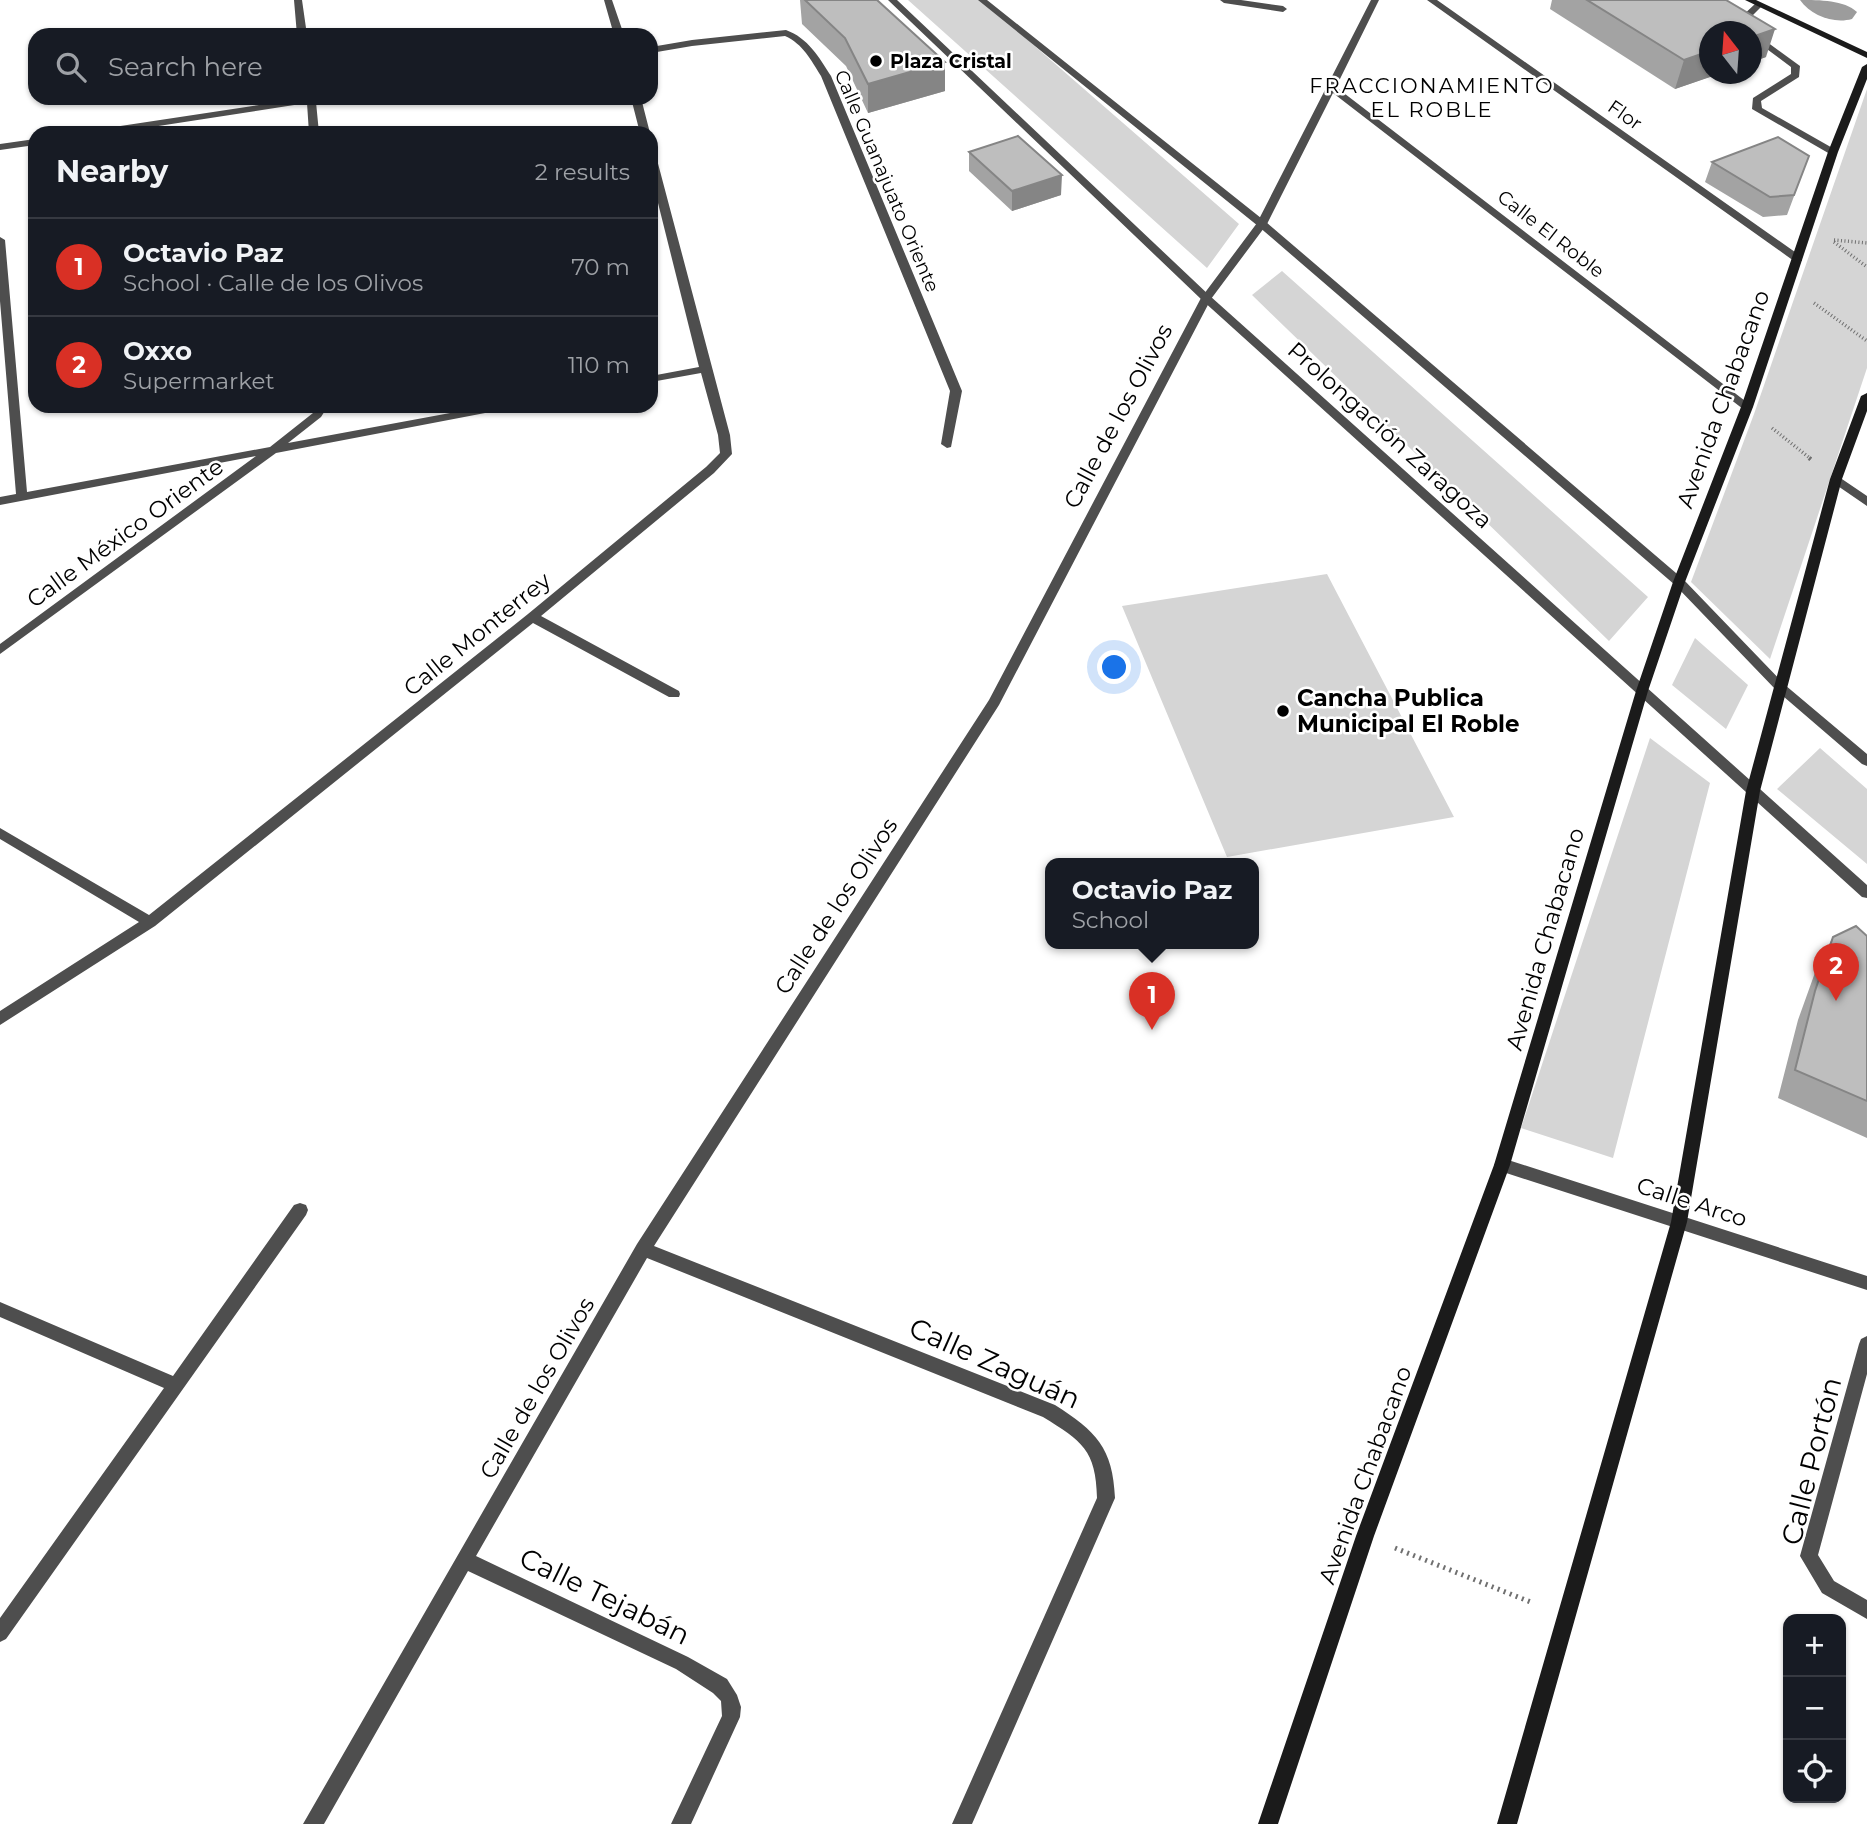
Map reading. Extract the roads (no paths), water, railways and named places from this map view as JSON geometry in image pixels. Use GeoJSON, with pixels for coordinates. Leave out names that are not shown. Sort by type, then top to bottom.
{"type":"FeatureCollection","features":[{"type":"Feature","properties":{"kind":"main road"},"geometry":{"type":"LineString","coordinates":[[1754,2],[1867,55]]}},
{"type":"Feature","properties":{"kind":"main road","name":"Avenida Chabacano"},"geometry":{"type":"LineString","coordinates":[[1268,1824],[1365,1536],[1502,1165],[1642,691],[1679,582],[1747,407],[1833,152],[1867,67]]}},
{"type":"Feature","properties":{"kind":"main road"},"geometry":{"type":"LineString","coordinates":[[1507,1824],[1679,1222],[1753,792],[1836,479],[1867,396]]}},
{"type":"Feature","properties":{"kind":"street"},"geometry":{"type":"LineString","coordinates":[[298,0],[301,28]]}},
{"type":"Feature","properties":{"kind":"street"},"geometry":{"type":"LineString","coordinates":[[608,0],[617,28]]}},
{"type":"Feature","properties":{"kind":"street","name":"Prolongación Zaragoza"},"geometry":{"type":"LineString","coordinates":[[892,0],[1206,298],[1867,893]]}},
{"type":"Feature","properties":{"kind":"street"},"geometry":{"type":"LineString","coordinates":[[982,0],[1262,224],[1679,582],[1781,688],[1867,761]]}},
{"type":"Feature","properties":{"kind":"street"},"geometry":{"type":"LineString","coordinates":[[1224,0],[1283,9]]}},
{"type":"Feature","properties":{"kind":"street","name":"Calle de los Olivos"},"geometry":{"type":"LineString","coordinates":[[313,1824],[643,1249],[994,702],[1206,298],[1262,224],[1375,0]]}},
{"type":"Feature","properties":{"kind":"street","name":"Flor"},"geometry":{"type":"LineString","coordinates":[[1431,0],[1798,258]]}},
{"type":"Feature","properties":{"kind":"street"},"geometry":{"type":"LineString","coordinates":[[1742,21],[1754,2]]}},
{"type":"Feature","properties":{"kind":"street","name":"Calle Guanajuato Oriente"},"geometry":{"type":"LineString","coordinates":[[658,49],[786,33],[797,37],[813,56],[825,76],[956,391],[947,444]]}},
{"type":"Feature","properties":{"kind":"street"},"geometry":{"type":"LineString","coordinates":[[1762,42],[1795,66],[1796,75],[1756,100],[1757,109],[1833,152]]}},
{"type":"Feature","properties":{"kind":"street","name":"Calle El Roble"},"geometry":{"type":"LineString","coordinates":[[1332,88],[1747,407]]}},
{"type":"Feature","properties":{"kind":"street"},"geometry":{"type":"LineString","coordinates":[[139,126],[273,105]]}},
{"type":"Feature","properties":{"kind":"street"},"geometry":{"type":"LineString","coordinates":[[312,105],[313,126]]}},
{"type":"Feature","properties":{"kind":"street"},"geometry":{"type":"LineString","coordinates":[[638,105],[643,126]]}},
{"type":"Feature","properties":{"kind":"street"},"geometry":{"type":"LineString","coordinates":[[0,147],[28,143]]}},
{"type":"Feature","properties":{"kind":"street","name":"Calle Monterrey"},"geometry":{"type":"LineString","coordinates":[[0,1019],[150,922],[532,617],[726,454],[724,435],[658,184]]}},
{"type":"Feature","properties":{"kind":"street"},"geometry":{"type":"LineString","coordinates":[[0,240],[22,496]]}},
{"type":"Feature","properties":{"kind":"street"},"geometry":{"type":"LineString","coordinates":[[658,378],[705,369]]}},
{"type":"Feature","properties":{"kind":"street","name":"Calle México Oriente"},"geometry":{"type":"LineString","coordinates":[[0,650],[274,449],[318,413]]}},
{"type":"Feature","properties":{"kind":"street"},"geometry":{"type":"LineString","coordinates":[[0,501],[468,413]]}},
{"type":"Feature","properties":{"kind":"street"},"geometry":{"type":"LineString","coordinates":[[1836,479],[1867,502]]}},
{"type":"Feature","properties":{"kind":"street"},"geometry":{"type":"LineString","coordinates":[[532,617],[674,694]]}},
{"type":"Feature","properties":{"kind":"street"},"geometry":{"type":"LineString","coordinates":[[0,833],[150,922]]}},
{"type":"Feature","properties":{"kind":"street","name":"Calle Arco"},"geometry":{"type":"LineString","coordinates":[[1502,1165],[1867,1283]]}},
{"type":"Feature","properties":{"kind":"street"},"geometry":{"type":"LineString","coordinates":[[0,1633],[174,1384],[300,1210]]}},
{"type":"Feature","properties":{"kind":"street","name":"Calle Zaguán"},"geometry":{"type":"LineString","coordinates":[[643,1249],[1049,1411],[1079,1429],[1098,1449],[1106,1475],[1106,1498],[962,1824]]}},
{"type":"Feature","properties":{"kind":"street"},"geometry":{"type":"LineString","coordinates":[[0,1309],[174,1384]]}},
{"type":"Feature","properties":{"kind":"street","name":"Calle Portón"},"geometry":{"type":"LineString","coordinates":[[1867,1344],[1809,1556],[1828,1587],[1867,1610]]}},
{"type":"Feature","properties":{"kind":"street","name":"Calle Tejabán"},"geometry":{"type":"LineString","coordinates":[[465,1559],[682,1663],[720,1686],[728,1695],[732,1706],[731,1717],[681,1824]]}},
{"type":"Feature","properties":{"kind":"waterway"},"geometry":{"type":"LineString","coordinates":[[1817,0],[1840,12]]}},
{"type":"Feature","properties":{"kind":"place","name":"Plaza Cristal"},"geometry":{"type":"Point","coordinates":[876,61]}},
{"type":"Feature","properties":{"kind":"place","name":"Cancha Publica Municipal El Roble"},"geometry":{"type":"Point","coordinates":[1283,711]}},
{"type":"Feature","properties":{"kind":"place","name":"Oxxo"},"geometry":{"type":"Point","coordinates":[1836,1001]}},
{"type":"Feature","properties":{"kind":"place","name":"Octavio Paz"},"geometry":{"type":"Point","coordinates":[1152,1030]}},
{"type":"Feature","properties":{"kind":"district","name":"FRACCIONAMIENTO EL ROBLE"},"geometry":{"type":"Point","coordinates":[1432,97]}}]}
